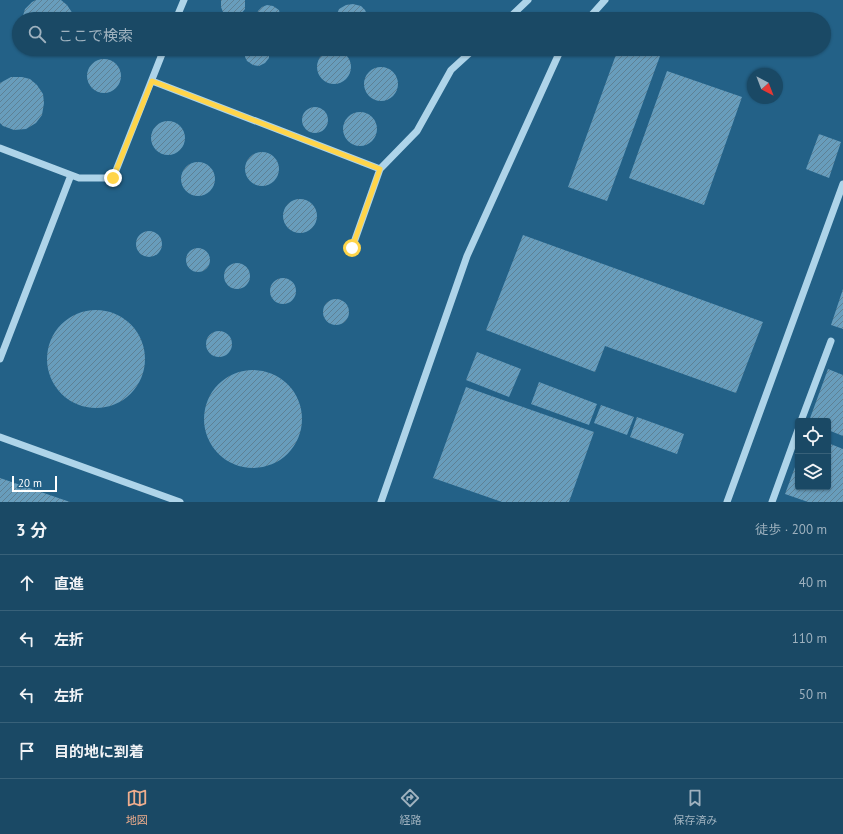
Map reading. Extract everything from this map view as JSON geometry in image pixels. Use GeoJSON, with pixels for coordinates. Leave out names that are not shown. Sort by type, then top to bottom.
{"type":"FeatureCollection","features":[{"type":"Feature","properties":{"kind":"lane"},"geometry":{"type":"LineString","coordinates":[[179,12],[184,0]]}},
{"type":"Feature","properties":{"kind":"lane"},"geometry":{"type":"LineString","coordinates":[[515,12],[528,0]]}},
{"type":"Feature","properties":{"kind":"lane"},"geometry":{"type":"LineString","coordinates":[[594,12],[605,0]]}},
{"type":"Feature","properties":{"kind":"lane"},"geometry":{"type":"LineString","coordinates":[[0,148],[79,178],[113,178],[161,56]]}},
{"type":"Feature","properties":{"kind":"lane"},"geometry":{"type":"LineString","coordinates":[[352,248],[380,169],[417,131],[451,70],[466,56]]}},
{"type":"Feature","properties":{"kind":"lane"},"geometry":{"type":"LineString","coordinates":[[380,502],[467,256],[558,56]]}},
{"type":"Feature","properties":{"kind":"lane"},"geometry":{"type":"LineString","coordinates":[[152,81],[380,169]]}},
{"type":"Feature","properties":{"kind":"lane"},"geometry":{"type":"LineString","coordinates":[[0,359],[71,175]]}},
{"type":"Feature","properties":{"kind":"lane"},"geometry":{"type":"LineString","coordinates":[[727,502],[843,184]]}},
{"type":"Feature","properties":{"kind":"lane"},"geometry":{"type":"LineString","coordinates":[[803,418],[831,341]]}},
{"type":"Feature","properties":{"kind":"lane"},"geometry":{"type":"LineString","coordinates":[[0,437],[180,502]]}},
{"type":"Feature","properties":{"kind":"lane"},"geometry":{"type":"LineString","coordinates":[[772,502],[795,438]]}},
{"type":"Feature","properties":{"kind":"building"},"geometry":{"type":"Polygon","coordinates":[[[36,0],[61,0],[72,12],[24,12],[32,2],[36,0]]]}},
{"type":"Feature","properties":{"kind":"building"},"geometry":{"type":"Polygon","coordinates":[[[221,0],[245,0],[245,9],[243,12],[223,12],[221,0]]]}},
{"type":"Feature","properties":{"kind":"building"},"geometry":{"type":"Polygon","coordinates":[[[353,4],[361,6],[366,12],[338,12],[339,9],[346,5],[353,4]]]}},
{"type":"Feature","properties":{"kind":"building"},"geometry":{"type":"Polygon","coordinates":[[[267,5],[273,6],[279,12],[258,12],[262,7],[267,5]]]}},
{"type":"Feature","properties":{"kind":"building"},"geometry":{"type":"Polygon","coordinates":[[[269,56],[269,58],[265,63],[259,66],[253,65],[247,61],[245,57],[269,56]]]}},
{"type":"Feature","properties":{"kind":"building"},"geometry":{"type":"Polygon","coordinates":[[[321,56],[347,56],[351,64],[351,70],[348,77],[341,83],[337,84],[331,84],[324,81],[318,74],[317,70],[318,60],[321,56]]]}},
{"type":"Feature","properties":{"kind":"building"},"geometry":{"type":"Polygon","coordinates":[[[615,56],[660,56],[607,201],[568,187],[615,56]]]}},
{"type":"Feature","properties":{"kind":"building"},"geometry":{"type":"Polygon","coordinates":[[[101,59],[107,59],[111,60],[118,66],[121,76],[120,83],[114,90],[107,93],[101,93],[97,92],[90,86],[87,79],[87,73],[88,69],[94,62],[101,59]]]}},
{"type":"Feature","properties":{"kind":"building"},"geometry":{"type":"Polygon","coordinates":[[[378,67],[384,67],[388,68],[395,74],[398,84],[397,91],[391,98],[384,101],[378,101],[374,100],[367,94],[364,87],[364,81],[365,77],[371,70],[378,67]]]}},
{"type":"Feature","properties":{"kind":"building"},"geometry":{"type":"Polygon","coordinates":[[[667,71],[742,97],[704,205],[629,178],[667,71]]]}},
{"type":"Feature","properties":{"kind":"building"},"geometry":{"type":"Polygon","coordinates":[[[11,77],[30,79],[37,85],[43,94],[44,103],[42,115],[36,123],[26,129],[14,130],[3,126],[0,123],[0,83],[11,77]]]}},
{"type":"Feature","properties":{"kind":"building"},"geometry":{"type":"Polygon","coordinates":[[[315,107],[324,111],[328,120],[324,129],[315,133],[306,129],[302,120],[306,111],[315,107]]]}},
{"type":"Feature","properties":{"kind":"building"},"geometry":{"type":"Polygon","coordinates":[[[357,112],[363,112],[367,113],[374,119],[377,129],[376,136],[370,143],[363,146],[357,146],[353,145],[346,139],[343,132],[343,126],[344,122],[350,115],[357,112]]]}},
{"type":"Feature","properties":{"kind":"building"},"geometry":{"type":"Polygon","coordinates":[[[165,121],[171,121],[175,122],[182,128],[185,138],[184,145],[178,152],[171,155],[165,155],[161,154],[154,148],[151,141],[151,135],[152,131],[158,124],[165,121]]]}},
{"type":"Feature","properties":{"kind":"building"},"geometry":{"type":"Polygon","coordinates":[[[819,134],[841,142],[829,178],[806,169],[819,134]]]}},
{"type":"Feature","properties":{"kind":"building"},"geometry":{"type":"Polygon","coordinates":[[[259,152],[265,152],[269,153],[276,159],[279,169],[278,176],[272,183],[265,186],[259,186],[255,185],[248,179],[245,172],[245,166],[246,162],[252,155],[259,152]]]}},
{"type":"Feature","properties":{"kind":"building"},"geometry":{"type":"Polygon","coordinates":[[[195,162],[201,162],[205,163],[212,169],[215,179],[214,186],[208,193],[201,196],[195,196],[191,195],[184,189],[181,182],[181,176],[182,172],[188,165],[195,162]]]}},
{"type":"Feature","properties":{"kind":"building"},"geometry":{"type":"Polygon","coordinates":[[[297,199],[303,199],[307,200],[314,206],[317,216],[316,223],[310,230],[303,233],[297,233],[293,232],[286,226],[283,219],[283,213],[284,209],[290,202],[297,199]]]}},
{"type":"Feature","properties":{"kind":"building"},"geometry":{"type":"Polygon","coordinates":[[[149,231],[158,235],[162,244],[158,253],[149,257],[140,253],[136,244],[140,235],[149,231]]]}},
{"type":"Feature","properties":{"kind":"building"},"geometry":{"type":"Polygon","coordinates":[[[523,235],[763,322],[736,393],[605,346],[595,372],[486,330],[523,235]]]}},
{"type":"Feature","properties":{"kind":"building"},"geometry":{"type":"Polygon","coordinates":[[[193,248],[203,248],[210,255],[210,265],[203,272],[193,272],[186,265],[186,255],[193,248]]]}},
{"type":"Feature","properties":{"kind":"building"},"geometry":{"type":"Polygon","coordinates":[[[237,263],[246,267],[250,276],[246,285],[237,289],[228,285],[224,276],[228,267],[237,263]]]}},
{"type":"Feature","properties":{"kind":"building"},"geometry":{"type":"Polygon","coordinates":[[[283,278],[292,282],[296,291],[292,300],[283,304],[274,300],[270,291],[274,282],[283,278]]]}},
{"type":"Feature","properties":{"kind":"building"},"geometry":{"type":"Polygon","coordinates":[[[843,289],[843,329],[831,325],[843,289]]]}},
{"type":"Feature","properties":{"kind":"building"},"geometry":{"type":"Polygon","coordinates":[[[336,299],[345,303],[349,312],[345,321],[336,325],[327,321],[323,312],[327,303],[336,299]]]}},
{"type":"Feature","properties":{"kind":"building"},"geometry":{"type":"Polygon","coordinates":[[[96,310],[115,314],[131,324],[141,340],[145,359],[141,378],[131,394],[115,404],[96,408],[77,404],[61,394],[51,378],[47,359],[51,340],[61,324],[77,314],[96,310]]]}},
{"type":"Feature","properties":{"kind":"building"},"geometry":{"type":"Polygon","coordinates":[[[219,331],[228,335],[232,344],[228,353],[219,357],[210,353],[206,344],[210,335],[219,331]]]}},
{"type":"Feature","properties":{"kind":"building"},"geometry":{"type":"Polygon","coordinates":[[[477,352],[521,369],[509,397],[466,380],[477,352]]]}},
{"type":"Feature","properties":{"kind":"building"},"geometry":{"type":"Polygon","coordinates":[[[828,369],[843,375],[843,436],[831,431],[831,418],[810,418],[828,369]]]}},
{"type":"Feature","properties":{"kind":"building"},"geometry":{"type":"Polygon","coordinates":[[[253,370],[272,374],[288,384],[298,400],[302,419],[298,438],[288,454],[272,464],[253,468],[234,464],[218,454],[208,438],[204,419],[208,400],[218,384],[234,374],[253,370]]]}},
{"type":"Feature","properties":{"kind":"building"},"geometry":{"type":"Polygon","coordinates":[[[539,382],[597,404],[589,425],[531,404],[539,382]]]}},
{"type":"Feature","properties":{"kind":"building"},"geometry":{"type":"Polygon","coordinates":[[[466,387],[594,432],[569,502],[502,502],[433,478],[466,387]]]}},
{"type":"Feature","properties":{"kind":"building"},"geometry":{"type":"Polygon","coordinates":[[[601,405],[634,417],[627,435],[594,423],[601,405]]]}},
{"type":"Feature","properties":{"kind":"building"},"geometry":{"type":"Polygon","coordinates":[[[637,417],[684,434],[677,454],[630,437],[637,417]]]}},
{"type":"Feature","properties":{"kind":"building"},"geometry":{"type":"Polygon","coordinates":[[[831,444],[843,449],[843,502],[808,502],[785,494],[795,467],[795,490],[831,490],[831,444]]]}},
{"type":"Feature","properties":{"kind":"building"},"geometry":{"type":"Polygon","coordinates":[[[0,478],[70,502],[0,502],[0,478]]]}},
{"type":"Feature","properties":{"kind":"route"},"geometry":{"type":"LineString","coordinates":[[113,178],[152,81],[380,169],[352,248]]}}]}
